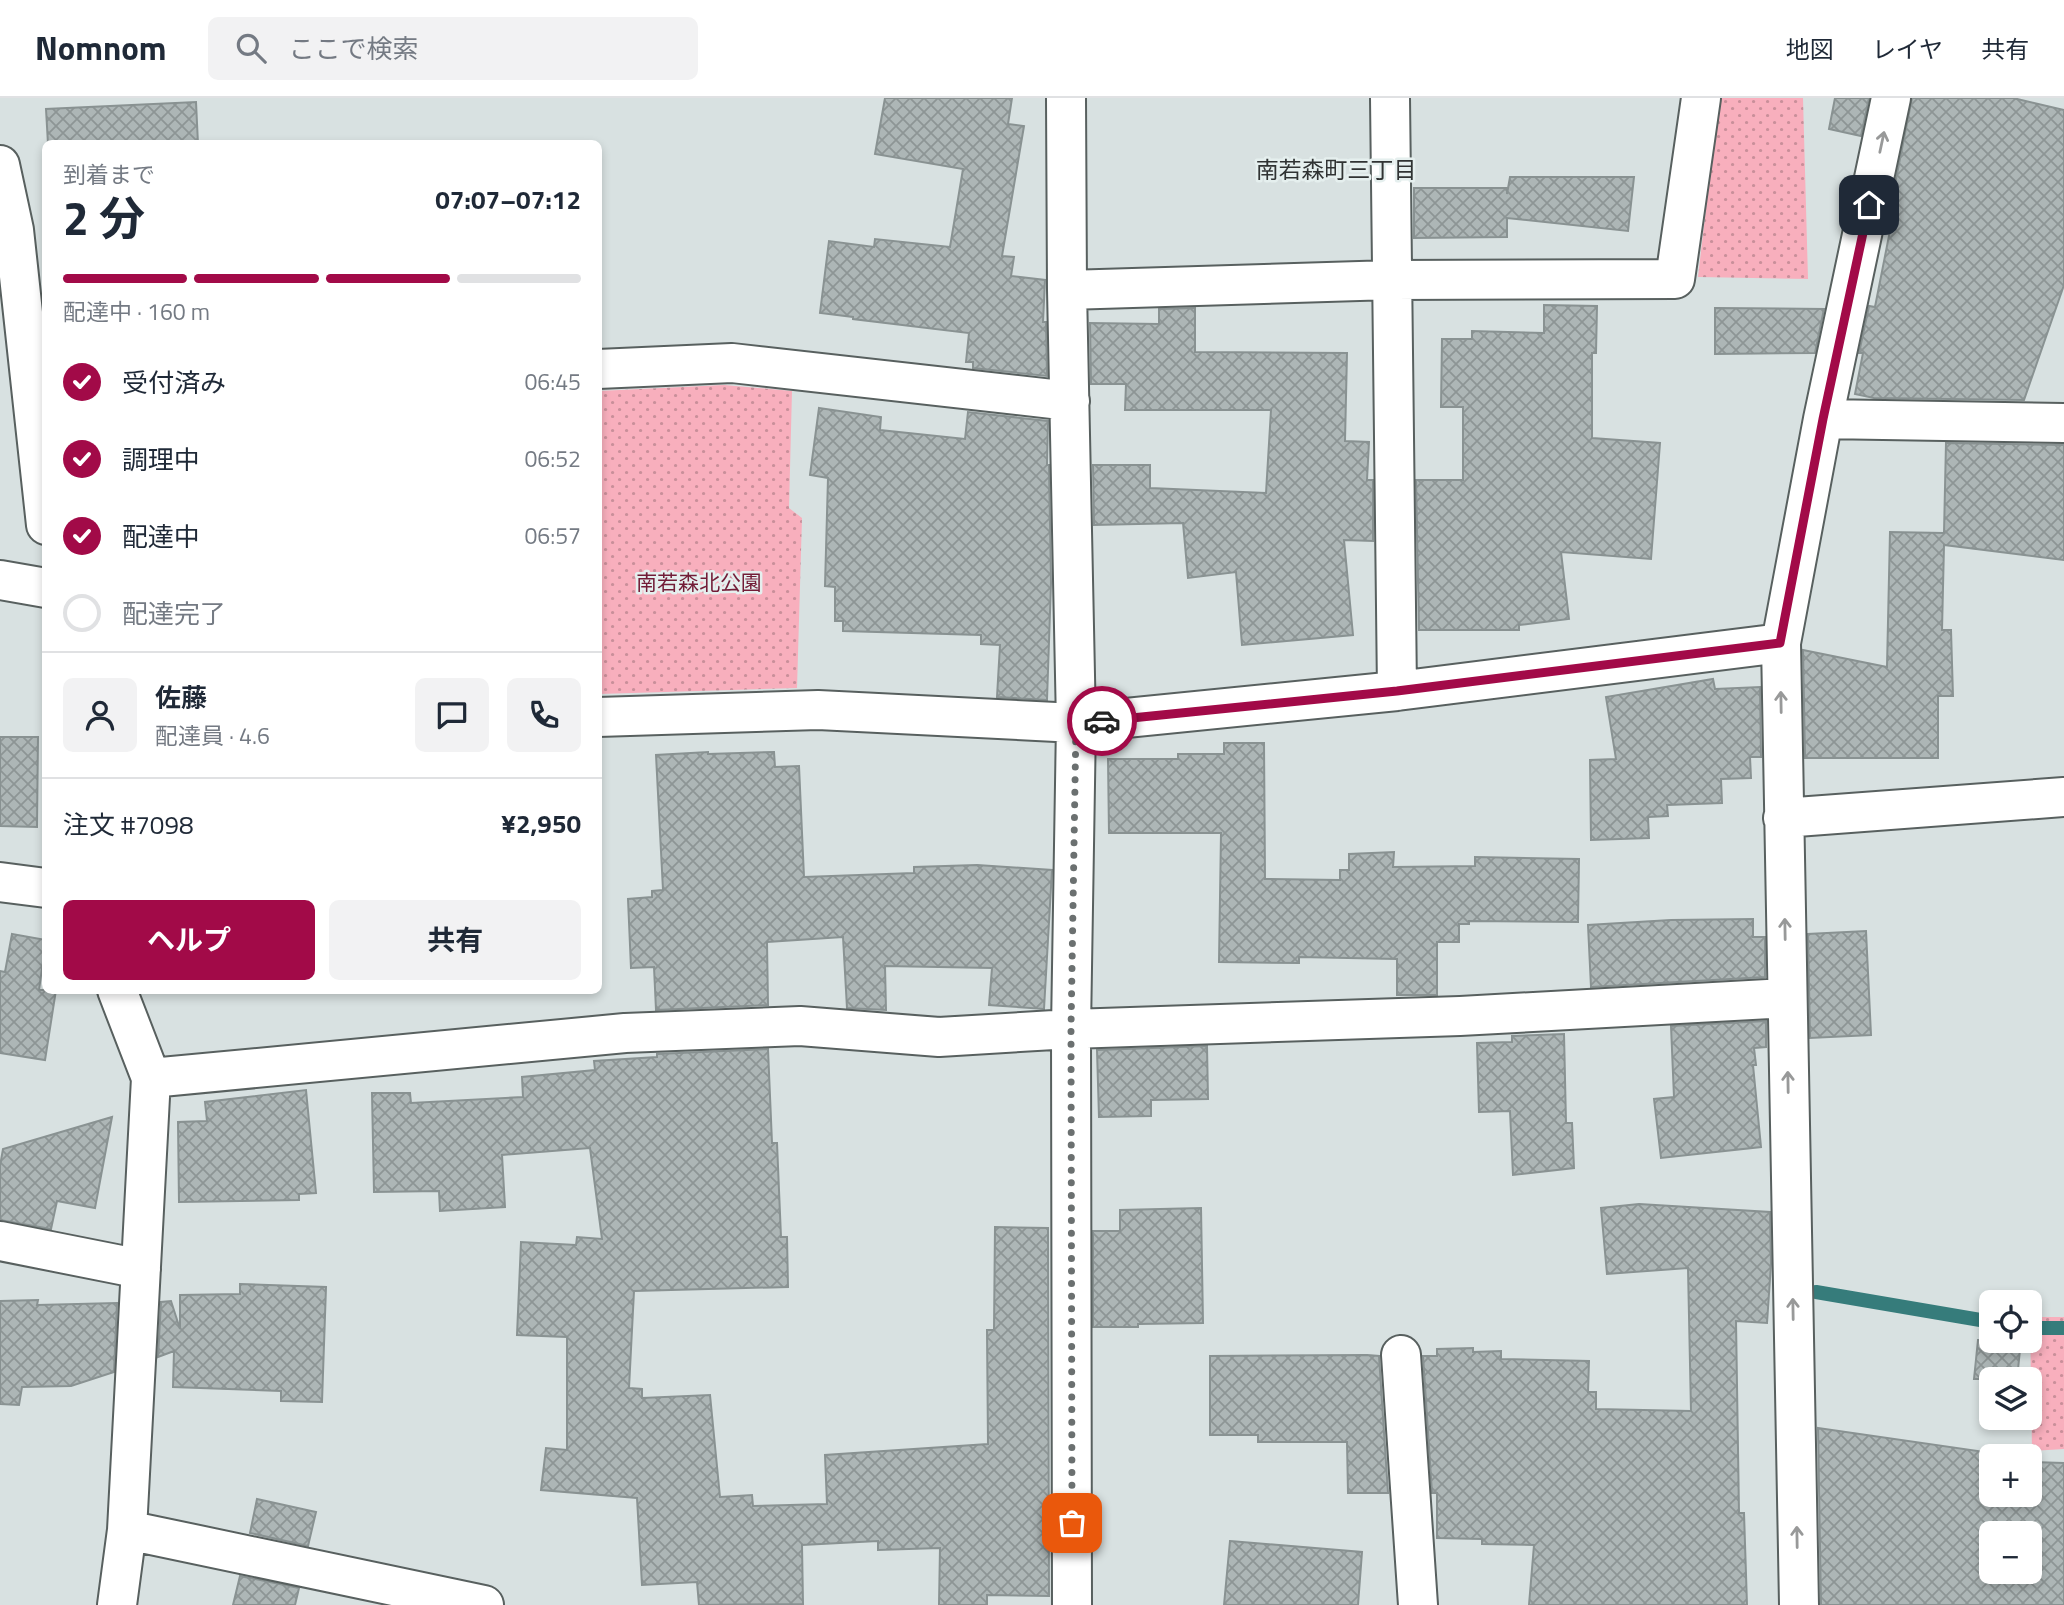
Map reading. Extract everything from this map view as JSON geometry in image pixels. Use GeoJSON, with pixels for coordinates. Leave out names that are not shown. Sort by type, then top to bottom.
{"type":"FeatureCollection","features":[{"type":"Feature","properties":{"kind":"street"},"geometry":{"type":"LineString","coordinates":[[1066,98],[1076,723],[1071,1029],[1072,1605]]}},
{"type":"Feature","properties":{"kind":"street"},"geometry":{"type":"LineString","coordinates":[[1390,98],[1397,691]]}},
{"type":"Feature","properties":{"kind":"street"},"geometry":{"type":"LineString","coordinates":[[1067,290],[1392,280],[1675,279],[1701,98]]}},
{"type":"Feature","properties":{"kind":"street"},"geometry":{"type":"LineString","coordinates":[[1799,1605],[1780,643],[1823,419],[1892,98]]}},
{"type":"Feature","properties":{"kind":"street"},"geometry":{"type":"LineString","coordinates":[[0,165],[14,230],[38,393],[42,459]]}},
{"type":"Feature","properties":{"kind":"street"},"geometry":{"type":"LineString","coordinates":[[602,369],[732,363],[1070,401]]}},
{"type":"Feature","properties":{"kind":"street"},"geometry":{"type":"LineString","coordinates":[[1823,419],[2064,423]]}},
{"type":"Feature","properties":{"kind":"street"},"geometry":{"type":"LineString","coordinates":[[0,580],[42,587]]}},
{"type":"Feature","properties":{"kind":"street"},"geometry":{"type":"LineString","coordinates":[[602,718],[818,710],[1076,723],[1397,691],[1780,643]]}},
{"type":"Feature","properties":{"kind":"street"},"geometry":{"type":"LineString","coordinates":[[1783,818],[2064,797]]}},
{"type":"Feature","properties":{"kind":"street"},"geometry":{"type":"LineString","coordinates":[[0,882],[42,887]]}},
{"type":"Feature","properties":{"kind":"street"},"geometry":{"type":"LineString","coordinates":[[117,1605],[127,1530],[151,1078],[119,994]]}},
{"type":"Feature","properties":{"kind":"street"},"geometry":{"type":"LineString","coordinates":[[151,1078],[625,1033],[800,1026],[939,1037],[1071,1029],[1460,1016],[1787,998]]}},
{"type":"Feature","properties":{"kind":"street"},"geometry":{"type":"LineString","coordinates":[[0,1241],[141,1269]]}},
{"type":"Feature","properties":{"kind":"street"},"geometry":{"type":"LineString","coordinates":[[1401,1355],[1418,1605]]}},
{"type":"Feature","properties":{"kind":"street"},"geometry":{"type":"LineString","coordinates":[[127,1530],[484,1605]]}},
{"type":"Feature","properties":{"kind":"green space"},"geometry":{"type":"Polygon","coordinates":[[[1719,98],[1803,98],[1808,279],[1698,277],[1719,98]]]}},
{"type":"Feature","properties":{"kind":"green space","name":"南若森北公園"},"geometry":{"type":"Polygon","coordinates":[[[724,385],[792,391],[789,508],[802,518],[797,688],[602,694],[602,391],[724,385]]]}},
{"type":"Feature","properties":{"kind":"green space"},"geometry":{"type":"Polygon","coordinates":[[[2042,1317],[2064,1317],[2064,1449],[2042,1450],[2042,1444],[2032,1444],[2032,1430],[2042,1430],[2042,1367],[2031,1367],[2031,1353],[2042,1353],[2042,1317]]]}},
{"type":"Feature","properties":{"kind":"building"},"geometry":{"type":"Polygon","coordinates":[[[885,98],[1012,98],[1008,124],[1024,126],[1002,256],[1014,257],[1011,276],[1045,280],[1043,322],[1046,322],[1047,376],[973,368],[973,362],[966,362],[969,333],[820,313],[829,241],[874,247],[875,239],[950,247],[963,169],[875,154],[885,98]]]}},
{"type":"Feature","properties":{"kind":"building"},"geometry":{"type":"Polygon","coordinates":[[[1835,98],[1869,98],[1861,136],[1829,129],[1835,98]]]}},
{"type":"Feature","properties":{"kind":"building"},"geometry":{"type":"Polygon","coordinates":[[[1912,98],[2013,98],[2064,110],[2064,285],[2024,400],[1874,398],[1855,394],[1863,353],[1859,353],[1869,306],[1875,307],[1898,190],[1894,189],[1912,98]]]}},
{"type":"Feature","properties":{"kind":"building"},"geometry":{"type":"Polygon","coordinates":[[[196,102],[198,140],[48,140],[46,109],[196,102]]]}},
{"type":"Feature","properties":{"kind":"building"},"geometry":{"type":"Polygon","coordinates":[[[1510,177],[1634,177],[1628,231],[1507,218],[1507,237],[1414,238],[1414,188],[1507,188],[1507,194],[1510,177]]]}},
{"type":"Feature","properties":{"kind":"building"},"geometry":{"type":"Polygon","coordinates":[[[1544,305],[1597,306],[1596,353],[1592,353],[1592,438],[1660,443],[1651,559],[1561,552],[1569,619],[1519,625],[1519,630],[1419,630],[1416,480],[1463,480],[1463,407],[1441,407],[1442,339],[1472,339],[1472,331],[1544,333],[1544,305]]]}},
{"type":"Feature","properties":{"kind":"building"},"geometry":{"type":"Polygon","coordinates":[[[1195,308],[1195,352],[1347,353],[1345,441],[1369,442],[1367,480],[1373,480],[1373,541],[1344,540],[1353,635],[1242,645],[1236,572],[1188,578],[1183,523],[1094,525],[1093,465],[1150,465],[1150,488],[1266,493],[1271,410],[1125,410],[1126,384],[1091,384],[1090,323],[1159,324],[1159,309],[1195,308]]]}},
{"type":"Feature","properties":{"kind":"building"},"geometry":{"type":"Polygon","coordinates":[[[1715,308],[1824,309],[1815,353],[1715,354],[1715,308]]]}},
{"type":"Feature","properties":{"kind":"building"},"geometry":{"type":"Polygon","coordinates":[[[819,408],[881,417],[880,430],[965,439],[968,412],[1048,421],[1051,583],[1047,700],[997,697],[1000,645],[981,644],[981,635],[843,631],[843,621],[835,621],[835,587],[825,586],[828,478],[810,475],[819,408]]]}},
{"type":"Feature","properties":{"kind":"building"},"geometry":{"type":"Polygon","coordinates":[[[1946,443],[2064,445],[2064,560],[1944,545],[1942,630],[1951,630],[1953,696],[1938,696],[1938,758],[1805,758],[1803,650],[1887,667],[1890,532],[1944,533],[1946,443]]]}},
{"type":"Feature","properties":{"kind":"building"},"geometry":{"type":"Polygon","coordinates":[[[1713,679],[1715,689],[1760,687],[1761,757],[1750,757],[1751,778],[1721,779],[1722,803],[1667,805],[1668,816],[1648,817],[1649,838],[1591,840],[1590,760],[1616,759],[1606,697],[1713,679]]]}},
{"type":"Feature","properties":{"kind":"building"},"geometry":{"type":"Polygon","coordinates":[[[0,737],[38,737],[37,827],[0,826],[0,737]]]}},
{"type":"Feature","properties":{"kind":"building"},"geometry":{"type":"Polygon","coordinates":[[[1224,743],[1264,743],[1265,879],[1340,880],[1340,870],[1349,870],[1349,854],[1394,852],[1393,867],[1475,866],[1475,857],[1579,859],[1578,922],[1469,921],[1469,924],[1459,924],[1459,942],[1437,942],[1437,995],[1397,995],[1397,959],[1299,957],[1299,963],[1219,962],[1221,833],[1109,833],[1108,759],[1178,759],[1178,754],[1224,754],[1224,743]]]}},
{"type":"Feature","properties":{"kind":"building"},"geometry":{"type":"Polygon","coordinates":[[[774,752],[775,767],[799,766],[804,877],[914,873],[914,867],[977,865],[1052,870],[1044,1009],[989,1005],[992,968],[885,966],[886,1010],[847,1008],[843,937],[767,942],[768,1005],[656,1010],[654,967],[631,968],[628,899],[652,897],[652,891],[663,890],[656,755],[774,752]]]}},
{"type":"Feature","properties":{"kind":"building"},"geometry":{"type":"Polygon","coordinates":[[[1753,919],[1753,937],[1765,937],[1765,977],[1591,987],[1588,925],[1753,919]]]}},
{"type":"Feature","properties":{"kind":"building"},"geometry":{"type":"Polygon","coordinates":[[[1866,931],[1871,1035],[1810,1038],[1808,934],[1866,931]]]}},
{"type":"Feature","properties":{"kind":"building"},"geometry":{"type":"Polygon","coordinates":[[[12,934],[42,939],[39,990],[42,990],[42,994],[55,994],[45,1060],[0,1053],[0,971],[5,972],[12,934]]]}},
{"type":"Feature","properties":{"kind":"building"},"geometry":{"type":"Polygon","coordinates":[[[1766,1021],[1766,1047],[1754,1048],[1756,1065],[1753,1065],[1761,1147],[1661,1158],[1654,1099],[1674,1097],[1671,1026],[1766,1021]]]}},
{"type":"Feature","properties":{"kind":"building"},"geometry":{"type":"Polygon","coordinates":[[[1564,1034],[1566,1123],[1572,1123],[1574,1168],[1513,1175],[1510,1111],[1479,1112],[1477,1043],[1512,1042],[1512,1036],[1564,1034]]]}},
{"type":"Feature","properties":{"kind":"building"},"geometry":{"type":"Polygon","coordinates":[[[1207,1046],[1208,1099],[1151,1100],[1151,1116],[1099,1117],[1097,1050],[1207,1046]]]}},
{"type":"Feature","properties":{"kind":"building"},"geometry":{"type":"Polygon","coordinates":[[[768,1049],[772,1143],[777,1143],[781,1237],[787,1237],[788,1287],[634,1291],[629,1388],[642,1389],[642,1398],[710,1395],[720,1497],[752,1495],[753,1506],[827,1504],[825,1455],[988,1444],[987,1330],[994,1330],[995,1227],[1048,1228],[1049,1596],[987,1595],[987,1605],[939,1605],[940,1548],[878,1550],[878,1541],[802,1545],[803,1604],[699,1605],[697,1582],[642,1585],[637,1498],[541,1490],[546,1448],[567,1450],[567,1337],[517,1335],[521,1242],[576,1245],[577,1237],[602,1239],[590,1148],[502,1155],[505,1207],[440,1211],[439,1191],[374,1192],[372,1093],[410,1093],[411,1103],[523,1097],[522,1077],[595,1070],[594,1061],[657,1057],[657,1054],[768,1049]]]}},
{"type":"Feature","properties":{"kind":"building"},"geometry":{"type":"Polygon","coordinates":[[[306,1090],[316,1193],[299,1194],[299,1200],[179,1202],[178,1122],[207,1121],[205,1102],[306,1090]]]}},
{"type":"Feature","properties":{"kind":"building"},"geometry":{"type":"Polygon","coordinates":[[[112,1117],[95,1208],[57,1201],[51,1229],[0,1220],[0,1166],[3,1149],[112,1117]]]}},
{"type":"Feature","properties":{"kind":"building"},"geometry":{"type":"Polygon","coordinates":[[[1639,1204],[1770,1212],[1771,1264],[1767,1323],[1736,1321],[1739,1513],[1744,1513],[1747,1605],[1529,1605],[1534,1545],[1482,1544],[1482,1539],[1437,1538],[1437,1493],[1432,1493],[1423,1356],[1437,1356],[1437,1349],[1473,1348],[1473,1352],[1501,1351],[1501,1359],[1589,1361],[1588,1392],[1596,1392],[1596,1409],[1691,1411],[1688,1268],[1607,1274],[1601,1208],[1639,1204]]]}},
{"type":"Feature","properties":{"kind":"building"},"geometry":{"type":"Polygon","coordinates":[[[1201,1208],[1203,1323],[1093,1327],[1093,1231],[1120,1231],[1120,1210],[1201,1208]]]}},
{"type":"Feature","properties":{"kind":"building"},"geometry":{"type":"Polygon","coordinates":[[[240,1284],[326,1287],[322,1402],[281,1401],[281,1391],[173,1387],[174,1351],[158,1357],[161,1302],[171,1301],[180,1329],[180,1295],[240,1294],[240,1284]]]}},
{"type":"Feature","properties":{"kind":"building"},"geometry":{"type":"Polygon","coordinates":[[[38,1300],[37,1305],[117,1303],[114,1372],[71,1386],[22,1387],[19,1405],[0,1404],[0,1301],[38,1300]]]}},
{"type":"Feature","properties":{"kind":"building"},"geometry":{"type":"Polygon","coordinates":[[[1978,1340],[1979,1353],[2020,1353],[2018,1367],[1979,1367],[1979,1379],[1974,1379],[1978,1340]]]}},
{"type":"Feature","properties":{"kind":"building"},"geometry":{"type":"Polygon","coordinates":[[[1210,1356],[1379,1356],[1388,1493],[1348,1493],[1347,1442],[1258,1442],[1258,1435],[1210,1435],[1210,1356]]]}},
{"type":"Feature","properties":{"kind":"building"},"geometry":{"type":"Polygon","coordinates":[[[1818,1428],[1979,1451],[1979,1507],[2042,1507],[2042,1462],[2064,1463],[2064,1605],[1821,1605],[1818,1428]]]}},
{"type":"Feature","properties":{"kind":"building"},"geometry":{"type":"Polygon","coordinates":[[[257,1499],[316,1512],[308,1546],[250,1533],[257,1499]]]}},
{"type":"Feature","properties":{"kind":"building"},"geometry":{"type":"Polygon","coordinates":[[[1230,1541],[1362,1552],[1358,1605],[1224,1605],[1230,1541]]]}},
{"type":"Feature","properties":{"kind":"building"},"geometry":{"type":"Polygon","coordinates":[[[240,1576],[299,1588],[295,1605],[233,1605],[240,1576]]]}},
{"type":"Feature","properties":{"kind":"waterway"},"geometry":{"type":"LineString","coordinates":[[1816,1292],[1979,1320]]}},
{"type":"Feature","properties":{"kind":"waterway"},"geometry":{"type":"LineString","coordinates":[[2042,1328],[2064,1328]]}},
{"type":"Feature","properties":{"kind":"way so far"},"geometry":{"type":"LineString","coordinates":[[1072,1523],[1071,1029],[1076,723],[1102,721]]}},
{"type":"Feature","properties":{"kind":"district","name":"南若森町三丁目"},"geometry":{"type":"Point","coordinates":[1336,169]}},
{"type":"Feature","properties":{"kind":"route"},"geometry":{"type":"LineString","coordinates":[[1102,721],[1397,691],[1780,643],[1823,419],[1869,205]]}}]}
